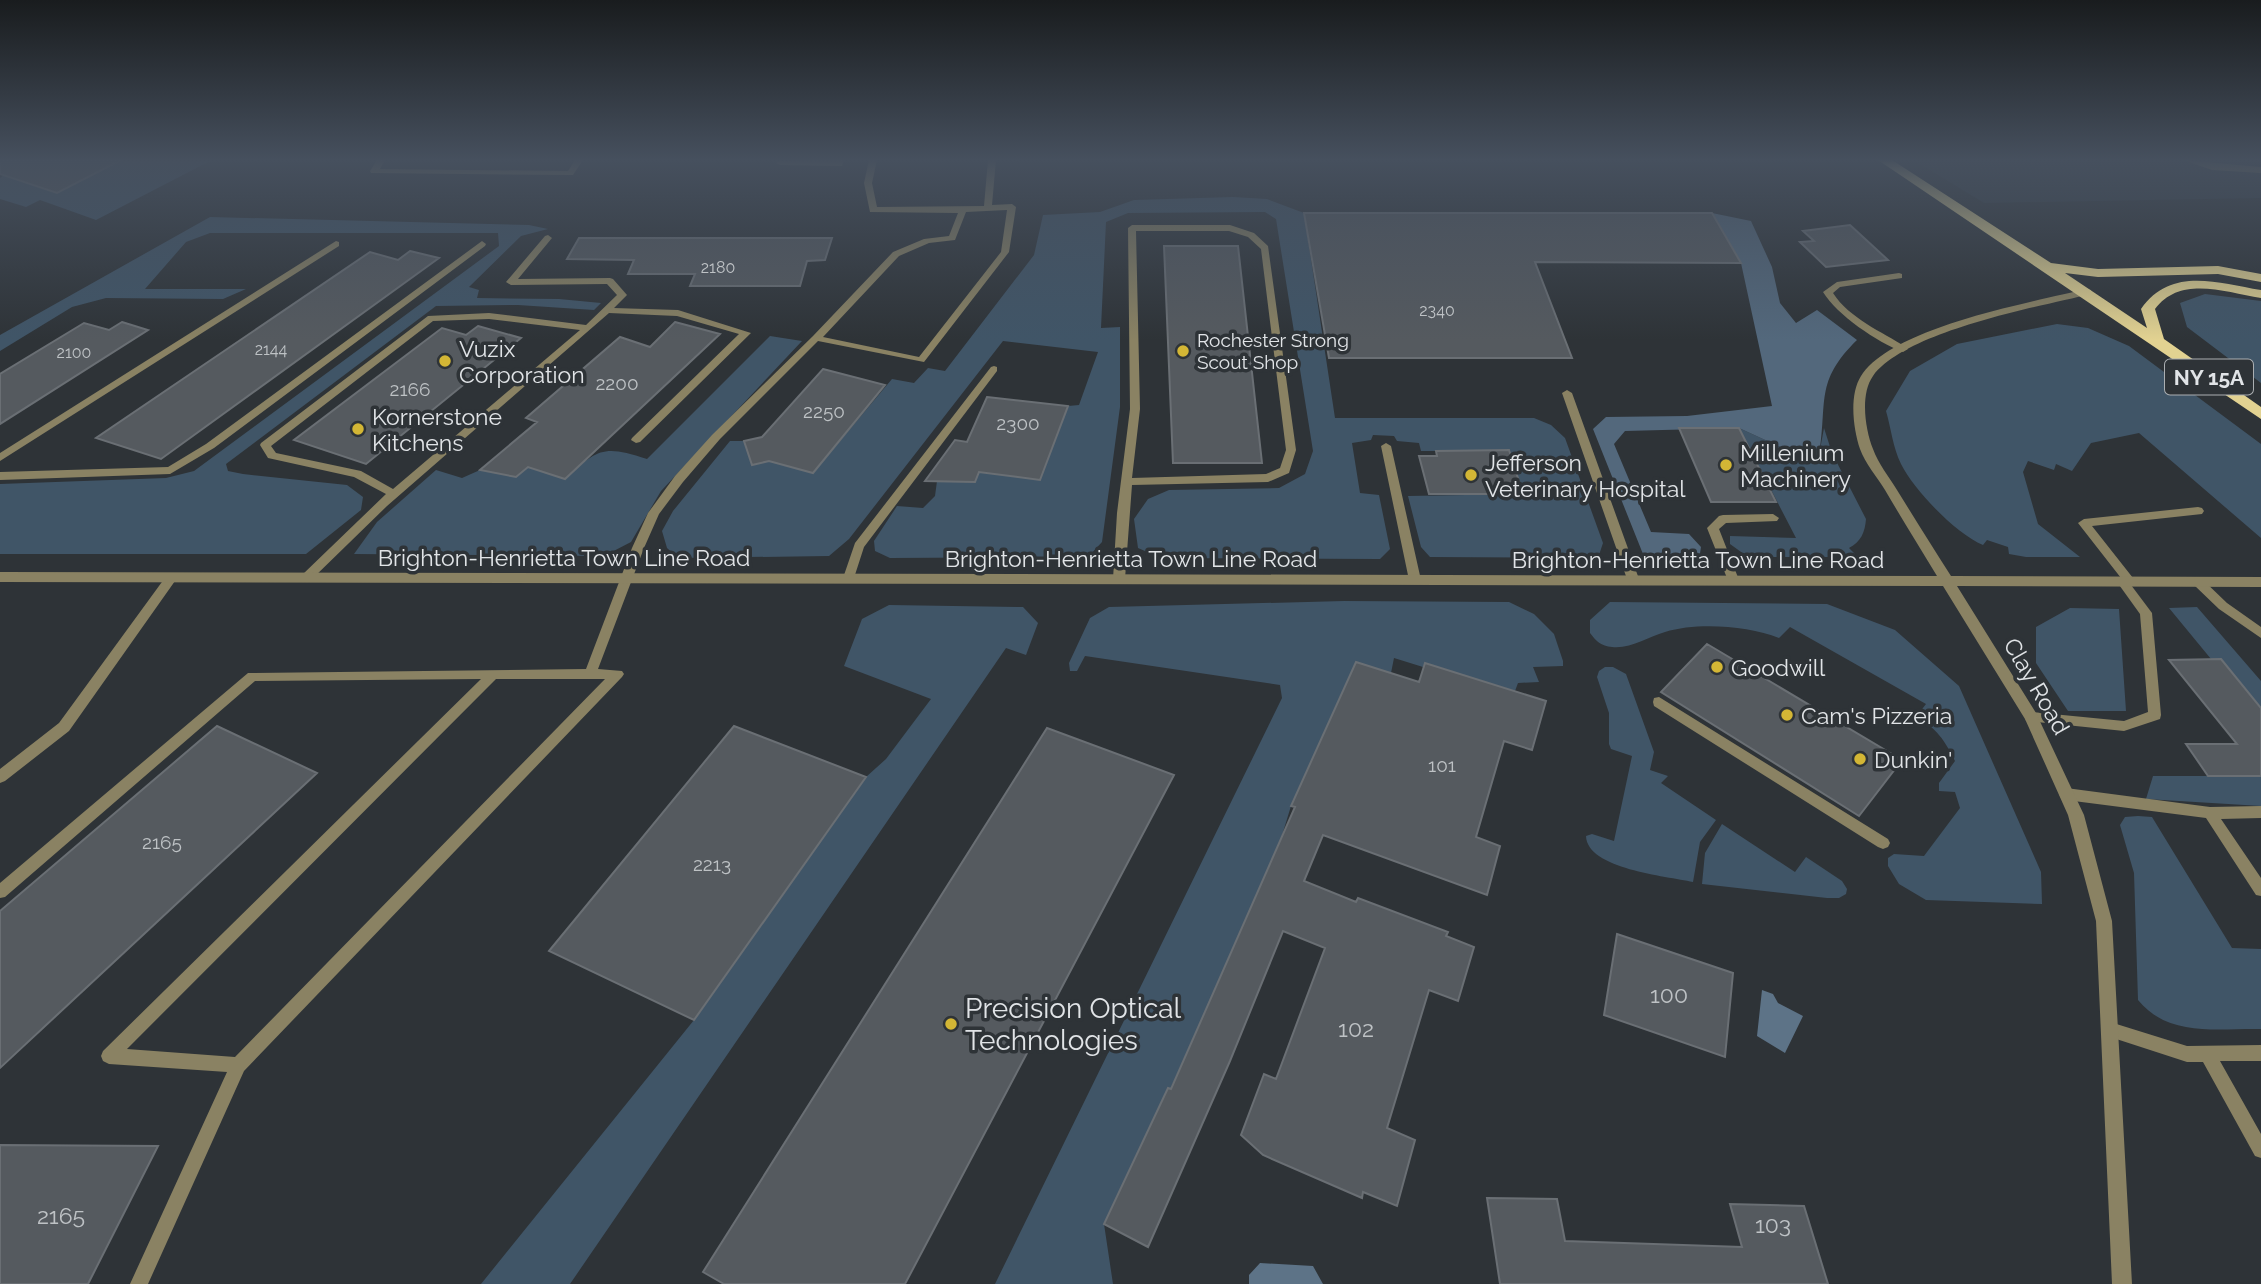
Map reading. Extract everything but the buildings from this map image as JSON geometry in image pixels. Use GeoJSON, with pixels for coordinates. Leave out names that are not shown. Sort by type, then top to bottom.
{"type":"FeatureCollection","features":[{"type":"Feature","properties":{"kind":"main road","name":"NY 15A"},"geometry":{"type":"LineString","coordinates":[[1977,220],[2157,339],[2261,414]]}},
{"type":"Feature","properties":{"kind":"main road"},"geometry":{"type":"LineString","coordinates":[[2049,266],[2098,273],[2183,268],[2218,270],[2261,278]]}},
{"type":"Feature","properties":{"kind":"main road"},"geometry":{"type":"LineString","coordinates":[[2157,339],[2148,309],[2157,297],[2173,287],[2209,287],[2261,294]]}},
{"type":"Feature","properties":{"kind":"street","name":"Clay Road"},"geometry":{"type":"LineString","coordinates":[[2087,292],[1928,335],[1880,361],[1866,377],[1859,422],[1867,450],[2031,717],[2076,815],[2104,921],[2122,1284]]}},
{"type":"Feature","properties":{"kind":"street","name":"Brighton-Henrietta Town Line Road"},"geometry":{"type":"LineString","coordinates":[[0,577],[2261,582]]}},
{"type":"Feature","properties":{"kind":"lane"},"geometry":{"type":"LineString","coordinates":[[590,674],[654,513],[679,479],[716,437],[817,338],[896,254],[927,241],[952,238],[960,220]]}},
{"type":"Feature","properties":{"kind":"lane"},"geometry":{"type":"LineString","coordinates":[[817,338],[921,360],[1005,252],[1010,220]]}},
{"type":"Feature","properties":{"kind":"lane"},"geometry":{"type":"LineString","coordinates":[[1119,579],[1126,482],[1135,409],[1132,228],[1230,228],[1251,235],[1265,248],[1291,450],[1285,470],[1268,478],[1126,482]]}},
{"type":"Feature","properties":{"kind":"lane"},"geometry":{"type":"LineString","coordinates":[[306,578],[394,494],[588,328],[622,295],[610,281],[512,282],[548,238]]}},
{"type":"Feature","properties":{"kind":"lane"},"geometry":{"type":"LineString","coordinates":[[0,458],[336,244]]}},
{"type":"Feature","properties":{"kind":"lane"},"geometry":{"type":"LineString","coordinates":[[0,476],[170,470],[220,438],[482,244]]}},
{"type":"Feature","properties":{"kind":"lane"},"geometry":{"type":"LineString","coordinates":[[1899,276],[1836,285],[1828,292],[1831,300],[1848,314],[1903,349]]}},
{"type":"Feature","properties":{"kind":"lane"},"geometry":{"type":"LineString","coordinates":[[606,310],[678,313],[746,333],[636,440]]}},
{"type":"Feature","properties":{"kind":"lane"},"geometry":{"type":"LineString","coordinates":[[394,494],[357,474],[272,456],[265,445],[431,318],[489,316],[588,328]]}},
{"type":"Feature","properties":{"kind":"lane"},"geometry":{"type":"LineString","coordinates":[[849,578],[859,546],[994,369]]}},
{"type":"Feature","properties":{"kind":"lane"},"geometry":{"type":"LineString","coordinates":[[1567,393],[1633,579]]}},
{"type":"Feature","properties":{"kind":"lane"},"geometry":{"type":"LineString","coordinates":[[1386,446],[1415,580]]}},
{"type":"Feature","properties":{"kind":"lane"},"geometry":{"type":"LineString","coordinates":[[2031,717],[2124,726],[2155,715],[2146,613],[2084,523],[2199,511]]}},
{"type":"Feature","properties":{"kind":"lane"},"geometry":{"type":"LineString","coordinates":[[1733,580],[1713,528],[1723,519],[1773,518]]}},
{"type":"Feature","properties":{"kind":"lane"},"geometry":{"type":"LineString","coordinates":[[0,777],[64,727],[171,578]]}},
{"type":"Feature","properties":{"kind":"lane"},"geometry":{"type":"LineString","coordinates":[[2198,582],[2222,606],[2261,633]]}},
{"type":"Feature","properties":{"kind":"lane"},"geometry":{"type":"LineString","coordinates":[[0,892],[252,676],[618,674],[238,1065],[139,1284]]}},
{"type":"Feature","properties":{"kind":"lane"},"geometry":{"type":"LineString","coordinates":[[238,1065],[110,1056],[493,675]]}},
{"type":"Feature","properties":{"kind":"lane"},"geometry":{"type":"LineString","coordinates":[[1659,702],[1883,843]]}},
{"type":"Feature","properties":{"kind":"lane"},"geometry":{"type":"LineString","coordinates":[[2066,794],[2210,813],[2261,812]]}},
{"type":"Feature","properties":{"kind":"lane"},"geometry":{"type":"LineString","coordinates":[[2210,813],[2261,890]]}},
{"type":"Feature","properties":{"kind":"lane"},"geometry":{"type":"LineString","coordinates":[[2110,1030],[2187,1054],[2261,1053]]}},
{"type":"Feature","properties":{"kind":"lane"},"geometry":{"type":"LineString","coordinates":[[2207,1054],[2261,1150]]}},
{"type":"Feature","properties":{"kind":"shaded area"},"geometry":{"type":"Polygon","coordinates":[[[205,220],[529,225],[548,229],[521,236],[469,287],[479,290],[477,298],[559,299],[601,303],[594,310],[518,305],[436,306],[226,464],[228,471],[243,474],[347,485],[363,497],[361,510],[306,554],[0,554],[0,484],[166,478],[194,471],[499,246],[498,233],[210,233],[186,242],[145,289],[246,289],[223,299],[106,298],[72,307],[0,351],[0,335],[205,220]]]}},
{"type":"Feature","properties":{"kind":"shaded area"},"geometry":{"type":"Polygon","coordinates":[[[1042,220],[1111,220],[1106,222],[1101,328],[1120,327],[1120,407],[1102,542],[1088,557],[890,558],[875,551],[874,541],[897,506],[923,508],[935,496],[937,481],[975,482],[979,472],[1040,480],[1068,406],[1079,405],[1098,352],[1003,341],[849,539],[829,556],[678,558],[667,548],[662,531],[673,511],[730,441],[744,441],[769,461],[813,473],[892,379],[914,383],[928,368],[945,371],[1034,255],[1042,220]]]}},
{"type":"Feature","properties":{"kind":"shaded area"},"geometry":{"type":"Polygon","coordinates":[[[1276,220],[1305,220],[1335,418],[1534,418],[1551,425],[1565,438],[1603,543],[1598,558],[1430,557],[1421,547],[1408,496],[1523,494],[1509,451],[1421,451],[1419,443],[1397,441],[1394,436],[1373,435],[1371,440],[1352,443],[1360,493],[1379,495],[1390,549],[1380,559],[1161,558],[1138,548],[1134,519],[1148,499],[1169,490],[1279,488],[1305,474],[1313,451],[1276,220]]]}},
{"type":"Feature","properties":{"kind":"shaded area"},"geometry":{"type":"Polygon","coordinates":[[[1716,220],[1751,221],[1772,267],[1780,303],[1796,323],[1817,310],[1857,340],[1843,355],[1828,381],[1819,455],[1798,455],[1739,428],[1625,431],[1614,444],[1651,532],[1689,534],[1701,547],[1699,560],[1654,560],[1643,554],[1593,429],[1606,417],[1687,416],[1772,406],[1741,263],[1716,220]]]}},
{"type":"Feature","properties":{"kind":"shaded area"},"geometry":{"type":"Polygon","coordinates":[[[2205,294],[2261,301],[2261,383],[2187,327],[2180,303],[2205,294]]]}},
{"type":"Feature","properties":{"kind":"shaded area"},"geometry":{"type":"Polygon","coordinates":[[[2057,324],[2088,328],[2129,346],[2261,444],[2261,538],[2139,433],[2091,443],[2072,471],[2056,464],[2054,470],[2028,461],[2023,472],[2038,524],[2080,557],[2026,557],[2009,554],[2008,547],[1987,540],[1983,545],[1972,539],[1937,510],[1915,486],[1901,464],[1886,411],[1910,371],[1957,344],[2057,324]]]}},
{"type":"Feature","properties":{"kind":"shaded area"},"geometry":{"type":"Polygon","coordinates":[[[770,336],[802,341],[661,491],[631,542],[604,556],[354,554],[377,522],[436,470],[462,478],[480,470],[516,477],[528,467],[565,479],[594,455],[602,452],[621,452],[647,459],[770,336]]]}},
{"type":"Feature","properties":{"kind":"shaded area"},"geometry":{"type":"Polygon","coordinates":[[[1739,428],[1798,455],[1819,455],[1824,428],[1832,453],[1866,519],[1862,536],[1849,548],[1855,554],[1839,557],[1748,557],[1730,544],[1730,536],[1796,538],[1739,428]]]}},
{"type":"Feature","properties":{"kind":"shaded area"},"geometry":{"type":"Polygon","coordinates":[[[1344,601],[1509,602],[1534,614],[1554,634],[1563,666],[1533,667],[1539,682],[1518,683],[1515,691],[1425,663],[1423,667],[1394,658],[1391,673],[1356,662],[1291,806],[1280,842],[1175,1079],[1104,1224],[1113,1284],[995,1284],[1282,698],[1280,685],[1085,656],[1077,671],[1070,671],[1069,663],[1090,618],[1109,607],[1344,601]]]}},
{"type":"Feature","properties":{"kind":"shaded area"},"geometry":{"type":"Polygon","coordinates":[[[1610,602],[1827,604],[1895,630],[1959,686],[2041,872],[2042,904],[1926,900],[1899,884],[1888,866],[1888,858],[1894,854],[1924,856],[1960,808],[1955,792],[1939,791],[1939,783],[1955,761],[1940,736],[1916,717],[1926,704],[1790,627],[1779,638],[1738,628],[1692,627],[1665,632],[1626,646],[1605,646],[1590,633],[1590,620],[1610,602]]]}},
{"type":"Feature","properties":{"kind":"shaded area"},"geometry":{"type":"Polygon","coordinates":[[[889,605],[1023,607],[1038,623],[1026,655],[1006,648],[570,1284],[481,1284],[694,1020],[866,777],[886,759],[931,699],[844,666],[862,619],[889,605]]]}},
{"type":"Feature","properties":{"kind":"shaded area"},"geometry":{"type":"Polygon","coordinates":[[[2197,607],[2261,681],[2261,708],[2221,659],[2211,659],[2169,608],[2197,607]]]}},
{"type":"Feature","properties":{"kind":"shaded area"},"geometry":{"type":"Polygon","coordinates":[[[2070,608],[2119,609],[2126,711],[2068,711],[2036,663],[2036,627],[2070,608]]]}},
{"type":"Feature","properties":{"kind":"shaded area"},"geometry":{"type":"Polygon","coordinates":[[[1605,667],[1613,667],[1626,674],[1654,752],[1650,770],[1668,776],[1661,783],[1716,820],[1700,842],[1693,882],[1630,869],[1599,856],[1590,847],[1586,836],[1592,834],[1614,841],[1632,756],[1611,749],[1609,744],[1609,713],[1597,677],[1599,671],[1605,667]]]}},
{"type":"Feature","properties":{"kind":"shaded area"},"geometry":{"type":"Polygon","coordinates":[[[2153,776],[2261,776],[2261,806],[2146,799],[2153,776]]]}},
{"type":"Feature","properties":{"kind":"shaded area"},"geometry":{"type":"Polygon","coordinates":[[[2125,817],[2152,817],[2232,948],[2261,949],[2261,1029],[2179,1026],[2150,1012],[2138,1000],[2134,873],[2120,825],[2125,817]]]}},
{"type":"Feature","properties":{"kind":"shaded area"},"geometry":{"type":"Polygon","coordinates":[[[1722,824],[1795,872],[1806,857],[1842,881],[1847,889],[1846,894],[1839,898],[1827,898],[1702,884],[1705,853],[1722,824]]]}},
{"type":"Feature","properties":{"kind":"shaded area"},"geometry":{"type":"Polygon","coordinates":[[[1762,990],[1773,994],[1778,1003],[1803,1016],[1785,1053],[1757,1036],[1762,990]]]}},
{"type":"Feature","properties":{"kind":"shaded area"},"geometry":{"type":"Polygon","coordinates":[[[1260,1263],[1313,1266],[1323,1284],[1249,1284],[1249,1275],[1260,1263]]]}},
{"type":"Feature","properties":{"kind":"place","name":"Rochester Strong Scout Shop"},"geometry":{"type":"Point","coordinates":[1183,351]}},
{"type":"Feature","properties":{"kind":"place","name":"Vuzix Corporation"},"geometry":{"type":"Point","coordinates":[445,361]}},
{"type":"Feature","properties":{"kind":"place","name":"Kornerstone Kitchens"},"geometry":{"type":"Point","coordinates":[358,429]}},
{"type":"Feature","properties":{"kind":"place","name":"Millenium Machinery"},"geometry":{"type":"Point","coordinates":[1726,465]}},
{"type":"Feature","properties":{"kind":"place","name":"Jefferson Veterinary Hospital"},"geometry":{"type":"Point","coordinates":[1471,475]}},
{"type":"Feature","properties":{"kind":"place","name":"Goodwill"},"geometry":{"type":"Point","coordinates":[1717,667]}},
{"type":"Feature","properties":{"kind":"place","name":"Cam's Pizzeria"},"geometry":{"type":"Point","coordinates":[1787,715]}},
{"type":"Feature","properties":{"kind":"place","name":"Dunkin'"},"geometry":{"type":"Point","coordinates":[1860,759]}},
{"type":"Feature","properties":{"kind":"place","name":"Precision Optical Technologies"},"geometry":{"type":"Point","coordinates":[951,1024]}}]}
